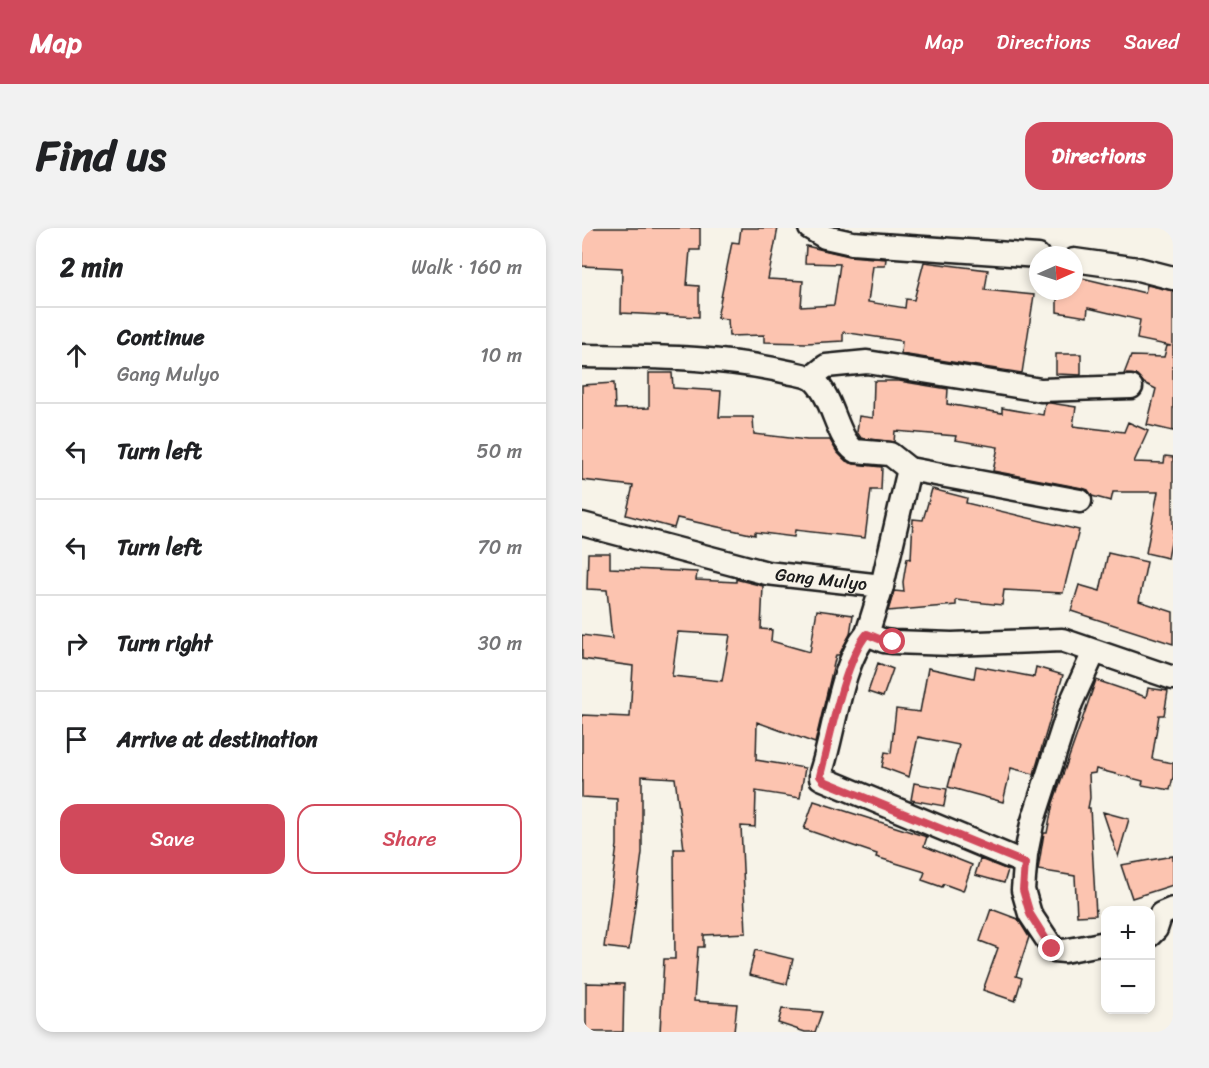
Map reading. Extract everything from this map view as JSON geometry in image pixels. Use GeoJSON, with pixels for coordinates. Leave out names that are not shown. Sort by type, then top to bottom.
{"type":"FeatureCollection","features":[{"type":"Feature","properties":{"kind":"street"},"geometry":{"type":"LineString","coordinates":[[810,228],[825,237],[852,243],[1029,255]]}},
{"type":"Feature","properties":{"kind":"street"},"geometry":{"type":"LineString","coordinates":[[1083,261],[1138,269],[1173,278]]}},
{"type":"Feature","properties":{"kind":"street"},"geometry":{"type":"LineString","coordinates":[[582,356],[716,359],[758,365],[811,378],[824,392],[849,447],[855,451],[890,454],[909,469],[1080,501]]}},
{"type":"Feature","properties":{"kind":"street"},"geometry":{"type":"LineString","coordinates":[[811,378],[825,366],[867,362],[1041,390],[1131,387]]}},
{"type":"Feature","properties":{"kind":"street"},"geometry":{"type":"LineString","coordinates":[[882,586],[909,469]]}},
{"type":"Feature","properties":{"kind":"street","name":"Gang Mulyo"},"geometry":{"type":"LineString","coordinates":[[582,524],[767,573],[882,586],[867,634],[862,639],[850,664],[821,778],[1025,863]]}},
{"type":"Feature","properties":{"kind":"street"},"geometry":{"type":"LineString","coordinates":[[867,634],[884,641],[952,644],[1062,640],[1173,678]]}},
{"type":"Feature","properties":{"kind":"street"},"geometry":{"type":"LineString","coordinates":[[1095,652],[1071,703],[1032,824],[1023,890],[1030,914],[1052,949],[1064,951],[1101,945]]}},
{"type":"Feature","properties":{"kind":"street"},"geometry":{"type":"LineString","coordinates":[[1155,930],[1161,915],[1173,909]]}},
{"type":"Feature","properties":{"kind":"building"},"geometry":{"type":"Polygon","coordinates":[[[582,228],[700,228],[700,250],[690,250],[687,285],[699,286],[699,317],[621,313],[622,268],[582,266],[582,228]]]}},
{"type":"Feature","properties":{"kind":"building"},"geometry":{"type":"Polygon","coordinates":[[[741,228],[778,228],[768,279],[803,281],[801,307],[834,305],[840,264],[805,263],[806,246],[849,256],[886,259],[885,266],[873,266],[868,302],[905,308],[906,299],[914,300],[924,262],[988,270],[985,290],[1029,294],[1029,300],[1033,300],[1022,373],[901,354],[902,341],[843,332],[843,341],[806,343],[764,342],[764,335],[729,336],[728,319],[717,318],[732,242],[739,243],[741,228]]]}},
{"type":"Feature","properties":{"kind":"building"},"geometry":{"type":"Polygon","coordinates":[[[1083,278],[1145,293],[1147,285],[1173,291],[1173,431],[1147,425],[1156,389],[1144,383],[1137,375],[1124,374],[1131,356],[1164,357],[1167,346],[1171,346],[1137,339],[1140,320],[1088,308],[1087,317],[1057,312],[1057,300],[1083,300],[1083,278]]]}},
{"type":"Feature","properties":{"kind":"building"},"geometry":{"type":"Polygon","coordinates":[[[1056,354],[1081,354],[1081,375],[1056,374],[1056,354]]]}},
{"type":"Feature","properties":{"kind":"building"},"geometry":{"type":"Polygon","coordinates":[[[649,373],[672,373],[673,388],[721,391],[719,417],[753,417],[754,434],[807,440],[830,440],[846,461],[882,467],[881,490],[871,490],[865,538],[795,530],[794,537],[755,532],[755,535],[677,518],[674,528],[626,515],[633,486],[582,480],[582,385],[614,383],[615,409],[649,408],[649,373]]]}},
{"type":"Feature","properties":{"kind":"building"},"geometry":{"type":"Polygon","coordinates":[[[874,381],[899,381],[948,389],[947,404],[1002,413],[1002,408],[1043,415],[1045,403],[1076,407],[1073,426],[1124,432],[1128,422],[1148,431],[1134,462],[1164,463],[1165,456],[1173,457],[1173,533],[1168,558],[1146,553],[1158,492],[1113,492],[1111,501],[1092,496],[1088,490],[1082,488],[993,471],[998,447],[955,440],[956,436],[895,431],[894,442],[861,438],[857,432],[859,416],[873,418],[874,381]]]}},
{"type":"Feature","properties":{"kind":"building"},"geometry":{"type":"Polygon","coordinates":[[[932,489],[967,498],[966,503],[1079,530],[1063,593],[1004,590],[1002,605],[956,600],[956,605],[888,611],[894,591],[904,592],[903,582],[907,558],[911,559],[913,519],[923,520],[932,489]]]}},
{"type":"Feature","properties":{"kind":"building"},"geometry":{"type":"Polygon","coordinates":[[[588,553],[610,553],[610,568],[697,572],[696,580],[736,582],[736,579],[763,586],[761,629],[772,630],[771,641],[810,652],[817,610],[853,615],[850,634],[839,655],[836,655],[815,743],[757,722],[756,760],[805,768],[800,798],[756,791],[755,827],[741,826],[746,933],[704,935],[704,947],[698,947],[694,1001],[737,1004],[734,1032],[660,1032],[664,959],[675,959],[674,849],[684,849],[675,778],[642,776],[642,853],[629,950],[604,947],[617,845],[617,799],[582,797],[582,715],[630,717],[633,666],[582,659],[582,635],[612,639],[607,590],[587,589],[588,553]],[[678,632],[672,676],[722,681],[730,635],[678,632]]]}},
{"type":"Feature","properties":{"kind":"building"},"geometry":{"type":"Polygon","coordinates":[[[1108,553],[1147,562],[1139,601],[1173,612],[1173,644],[1071,611],[1079,585],[1100,591],[1108,553]]]}},
{"type":"Feature","properties":{"kind":"building"},"geometry":{"type":"Polygon","coordinates":[[[878,663],[893,669],[883,697],[868,692],[878,663]]]}},
{"type":"Feature","properties":{"kind":"building"},"geometry":{"type":"Polygon","coordinates":[[[976,666],[1034,677],[1036,667],[1063,675],[1034,774],[1011,768],[1003,802],[948,787],[959,745],[918,737],[909,777],[882,767],[885,752],[891,753],[896,709],[920,712],[928,668],[974,678],[976,666]]]}},
{"type":"Feature","properties":{"kind":"building"},"geometry":{"type":"Polygon","coordinates":[[[1096,680],[1146,697],[1148,688],[1168,691],[1164,715],[1159,715],[1152,759],[1173,763],[1173,777],[1170,790],[1142,785],[1143,781],[1096,769],[1095,773],[1089,774],[1088,808],[1090,808],[1096,915],[1077,916],[1075,876],[1038,870],[1044,833],[1047,833],[1053,803],[1096,680]]]}},
{"type":"Feature","properties":{"kind":"building"},"geometry":{"type":"Polygon","coordinates":[[[914,783],[947,789],[944,806],[911,800],[914,783]]]}},
{"type":"Feature","properties":{"kind":"building"},"geometry":{"type":"Polygon","coordinates":[[[814,801],[927,837],[924,846],[972,865],[963,891],[944,884],[942,887],[922,880],[925,872],[876,857],[877,854],[804,829],[814,801]]]}},
{"type":"Feature","properties":{"kind":"building"},"geometry":{"type":"Polygon","coordinates":[[[1103,812],[1129,819],[1118,857],[1103,812]]]}},
{"type":"Feature","properties":{"kind":"building"},"geometry":{"type":"Polygon","coordinates":[[[1173,856],[1173,885],[1132,898],[1121,865],[1173,856]]]}},
{"type":"Feature","properties":{"kind":"building"},"geometry":{"type":"Polygon","coordinates":[[[980,859],[1008,870],[1004,883],[975,875],[980,859]]]}},
{"type":"Feature","properties":{"kind":"building"},"geometry":{"type":"Polygon","coordinates":[[[991,909],[1018,919],[1029,937],[1016,976],[1022,978],[1015,1001],[983,990],[998,948],[980,941],[991,909]]]}},
{"type":"Feature","properties":{"kind":"building"},"geometry":{"type":"Polygon","coordinates":[[[755,950],[793,959],[787,984],[749,975],[755,950]]]}},
{"type":"Feature","properties":{"kind":"building"},"geometry":{"type":"Polygon","coordinates":[[[586,983],[624,984],[623,1032],[586,1032],[586,983]]]}},
{"type":"Feature","properties":{"kind":"building"},"geometry":{"type":"Polygon","coordinates":[[[782,1009],[822,1012],[815,1032],[805,1032],[778,1023],[782,1009]]]}},
{"type":"Feature","properties":{"kind":"route"},"geometry":{"type":"LineString","coordinates":[[893,642],[867,634],[862,639],[850,664],[821,778],[1025,863],[1023,890],[1030,914],[1052,949]]}}]}
